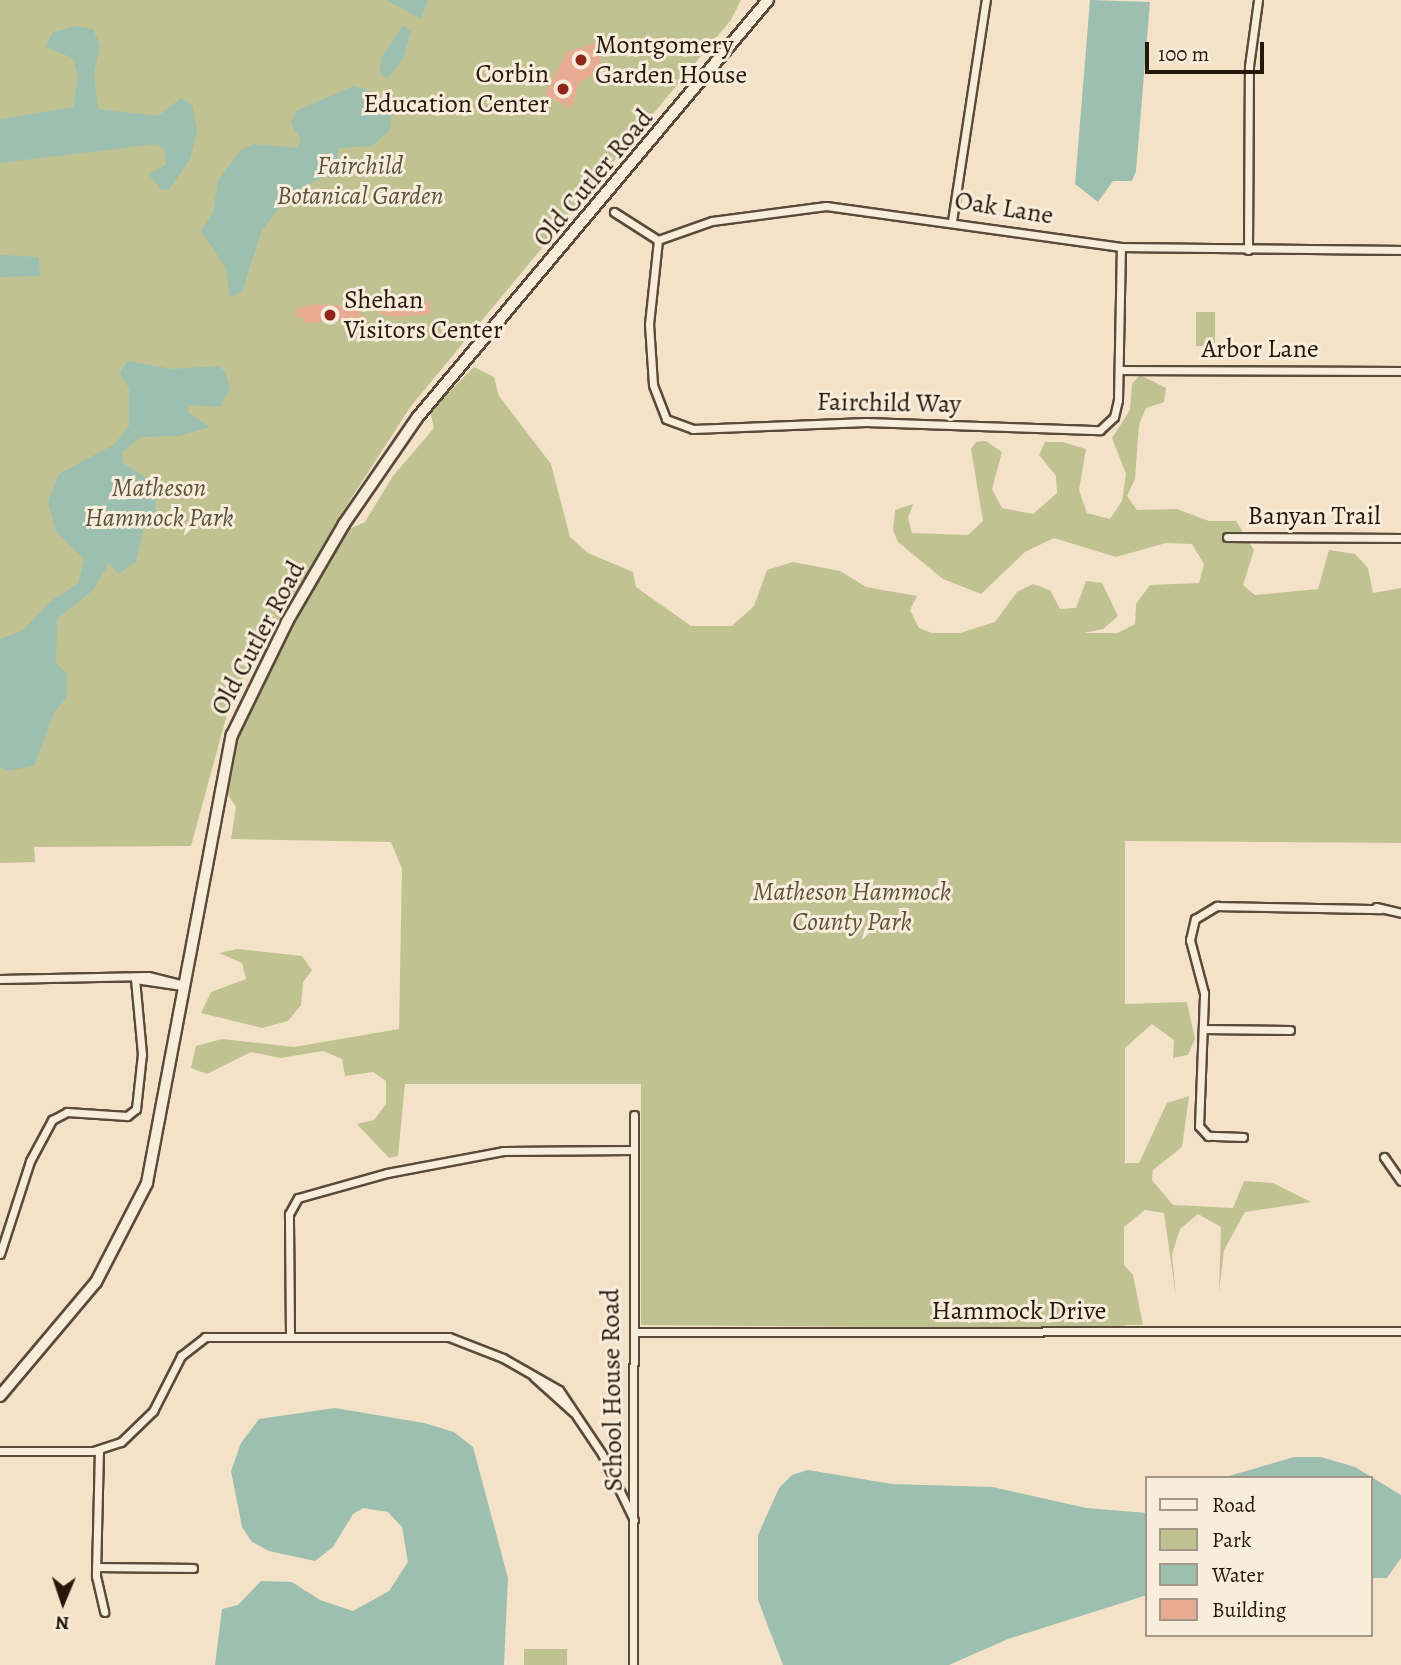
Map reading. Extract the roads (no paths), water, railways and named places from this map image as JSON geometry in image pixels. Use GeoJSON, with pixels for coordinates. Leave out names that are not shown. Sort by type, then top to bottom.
{"type":"FeatureCollection","features":[{"type":"Feature","properties":{"kind":"main road","name":"Old Cutler Road"},"geometry":{"type":"LineString","coordinates":[[0,1396],[96,1282],[134,1215],[157,1151],[185,985],[238,716],[337,535],[417,418],[768,0]]}},
{"type":"Feature","properties":{"kind":"street"},"geometry":{"type":"LineString","coordinates":[[952,221],[986,0]]}},
{"type":"Feature","properties":{"kind":"street"},"geometry":{"type":"LineString","coordinates":[[1248,250],[1249,66],[1258,0]]}},
{"type":"Feature","properties":{"kind":"street","name":"Oak Lane"},"geometry":{"type":"LineString","coordinates":[[658,240],[700,223],[802,207],[952,221],[1121,247],[1401,250]]}},
{"type":"Feature","properties":{"kind":"street"},"geometry":{"type":"LineString","coordinates":[[614,212],[658,240]]}},
{"type":"Feature","properties":{"kind":"street","name":"Fairchild Way"},"geometry":{"type":"LineString","coordinates":[[658,240],[653,248],[649,351],[656,399],[669,422],[692,429],[866,422],[1084,433],[1108,425],[1117,406],[1119,370]]}},
{"type":"Feature","properties":{"kind":"street"},"geometry":{"type":"LineString","coordinates":[[1119,370],[1121,247]]}},
{"type":"Feature","properties":{"kind":"street","name":"Arbor Lane"},"geometry":{"type":"LineString","coordinates":[[1119,370],[1401,371]]}},
{"type":"Feature","properties":{"kind":"street","name":"Banyan Trail"},"geometry":{"type":"LineString","coordinates":[[1227,537],[1401,538]]}},
{"type":"Feature","properties":{"kind":"street"},"geometry":{"type":"LineString","coordinates":[[1243,1137],[1212,1137],[1201,1131],[1197,1082],[1204,989],[1190,940],[1195,919],[1217,906],[1380,909],[1401,913]]}},
{"type":"Feature","properties":{"kind":"street"},"geometry":{"type":"LineString","coordinates":[[0,979],[135,979],[148,976],[185,985]]}},
{"type":"Feature","properties":{"kind":"street"},"geometry":{"type":"LineString","coordinates":[[0,1254],[30,1161],[52,1120],[66,1112],[127,1116],[136,1109],[142,1054],[135,979]]}},
{"type":"Feature","properties":{"kind":"street"},"geometry":{"type":"LineString","coordinates":[[1203,1029],[1290,1030]]}},
{"type":"Feature","properties":{"kind":"street","name":"School House Road"},"geometry":{"type":"LineString","coordinates":[[633,1665],[637,1332],[631,1312],[634,1115]]}},
{"type":"Feature","properties":{"kind":"street"},"geometry":{"type":"LineString","coordinates":[[290,1334],[289,1214],[298,1198],[387,1173],[503,1151],[633,1150]]}},
{"type":"Feature","properties":{"kind":"street"},"geometry":{"type":"LineString","coordinates":[[1384,1157],[1401,1181]]}},
{"type":"Feature","properties":{"kind":"street","name":"Hammock Drive"},"geometry":{"type":"LineString","coordinates":[[637,1332],[1401,1331]]}},
{"type":"Feature","properties":{"kind":"street"},"geometry":{"type":"LineString","coordinates":[[0,1451],[99,1450],[141,1426],[174,1364],[198,1339],[290,1334],[449,1338],[534,1377],[573,1412],[602,1454],[634,1520]]}},
{"type":"Feature","properties":{"kind":"street"},"geometry":{"type":"LineString","coordinates":[[99,1450],[96,1567],[104,1612]]}},
{"type":"Feature","properties":{"kind":"street"},"geometry":{"type":"LineString","coordinates":[[96,1567],[193,1568]]}},
{"type":"Feature","properties":{"kind":"water"},"geometry":{"type":"Polygon","coordinates":[[[386,0],[428,0],[421,19],[386,0]]]}},
{"type":"Feature","properties":{"kind":"water"},"geometry":{"type":"Polygon","coordinates":[[[1090,0],[1150,2],[1136,171],[1132,181],[1113,181],[1098,202],[1075,184],[1090,0]]]}},
{"type":"Feature","properties":{"kind":"water"},"geometry":{"type":"Polygon","coordinates":[[[403,25],[411,32],[403,59],[387,79],[380,73],[381,58],[403,25]]]}},
{"type":"Feature","properties":{"kind":"water"},"geometry":{"type":"Polygon","coordinates":[[[76,26],[93,29],[100,45],[94,74],[98,109],[158,116],[181,98],[192,105],[197,131],[190,159],[169,190],[162,190],[148,174],[166,165],[164,149],[157,144],[0,163],[0,119],[73,107],[78,77],[73,58],[45,47],[53,32],[76,26]]]}},
{"type":"Feature","properties":{"kind":"water"},"geometry":{"type":"Polygon","coordinates":[[[354,86],[375,93],[392,112],[389,131],[372,146],[339,148],[335,171],[290,194],[262,230],[242,292],[230,297],[226,268],[201,231],[213,213],[218,180],[241,150],[254,144],[297,148],[301,141],[291,123],[296,111],[354,86]]]}},
{"type":"Feature","properties":{"kind":"water"},"geometry":{"type":"Polygon","coordinates":[[[0,255],[39,257],[40,276],[0,277],[0,255]]]}},
{"type":"Feature","properties":{"kind":"water"},"geometry":{"type":"Polygon","coordinates":[[[127,361],[172,369],[218,366],[225,371],[230,389],[220,407],[189,405],[188,412],[209,427],[179,436],[141,437],[122,452],[123,463],[157,485],[155,522],[144,526],[136,562],[118,574],[109,563],[93,590],[57,619],[56,663],[67,674],[67,697],[54,713],[34,766],[7,771],[0,767],[0,639],[22,631],[50,602],[78,583],[84,559],[56,532],[48,501],[59,474],[115,444],[129,426],[129,389],[120,373],[127,361]]]}},
{"type":"Feature","properties":{"kind":"water"},"geometry":{"type":"Polygon","coordinates":[[[335,1408],[424,1423],[454,1432],[473,1447],[508,1578],[504,1665],[215,1665],[222,1609],[238,1605],[261,1581],[292,1582],[320,1600],[353,1611],[389,1591],[408,1562],[402,1527],[388,1512],[363,1508],[353,1514],[333,1547],[315,1561],[269,1551],[252,1542],[242,1527],[231,1471],[241,1443],[259,1419],[335,1408]]]}},
{"type":"Feature","properties":{"kind":"water"},"geometry":{"type":"Polygon","coordinates":[[[1294,1457],[1321,1457],[1355,1467],[1370,1476],[1229,1476],[1294,1457]]]}},
{"type":"Feature","properties":{"kind":"water"},"geometry":{"type":"Polygon","coordinates":[[[808,1470],[892,1484],[993,1487],[1086,1508],[1146,1513],[1146,1595],[1008,1639],[949,1665],[783,1665],[758,1600],[758,1535],[779,1488],[792,1475],[808,1470]]]}},
{"type":"Feature","properties":{"kind":"water"},"geometry":{"type":"Polygon","coordinates":[[[1373,1478],[1401,1495],[1401,1558],[1387,1578],[1373,1578],[1373,1478]]]}},
{"type":"Feature","properties":{"kind":"place","name":"Montgomery Garden House"},"geometry":{"type":"Point","coordinates":[581,60]}},
{"type":"Feature","properties":{"kind":"place","name":"Corbin Education Center"},"geometry":{"type":"Point","coordinates":[563,89]}},
{"type":"Feature","properties":{"kind":"place","name":"Shehan Visitors Center"},"geometry":{"type":"Point","coordinates":[330,315]}},
{"type":"Feature","properties":{"kind":"park label","name":"Fairchild Botanical Garden"},"geometry":{"type":"Point","coordinates":[360,181]}},
{"type":"Feature","properties":{"kind":"park label","name":"Matheson Hammock Park"},"geometry":{"type":"Point","coordinates":[159,503]}},
{"type":"Feature","properties":{"kind":"park label","name":"Matheson Hammock County Park"},"geometry":{"type":"Point","coordinates":[852,907]}}]}
